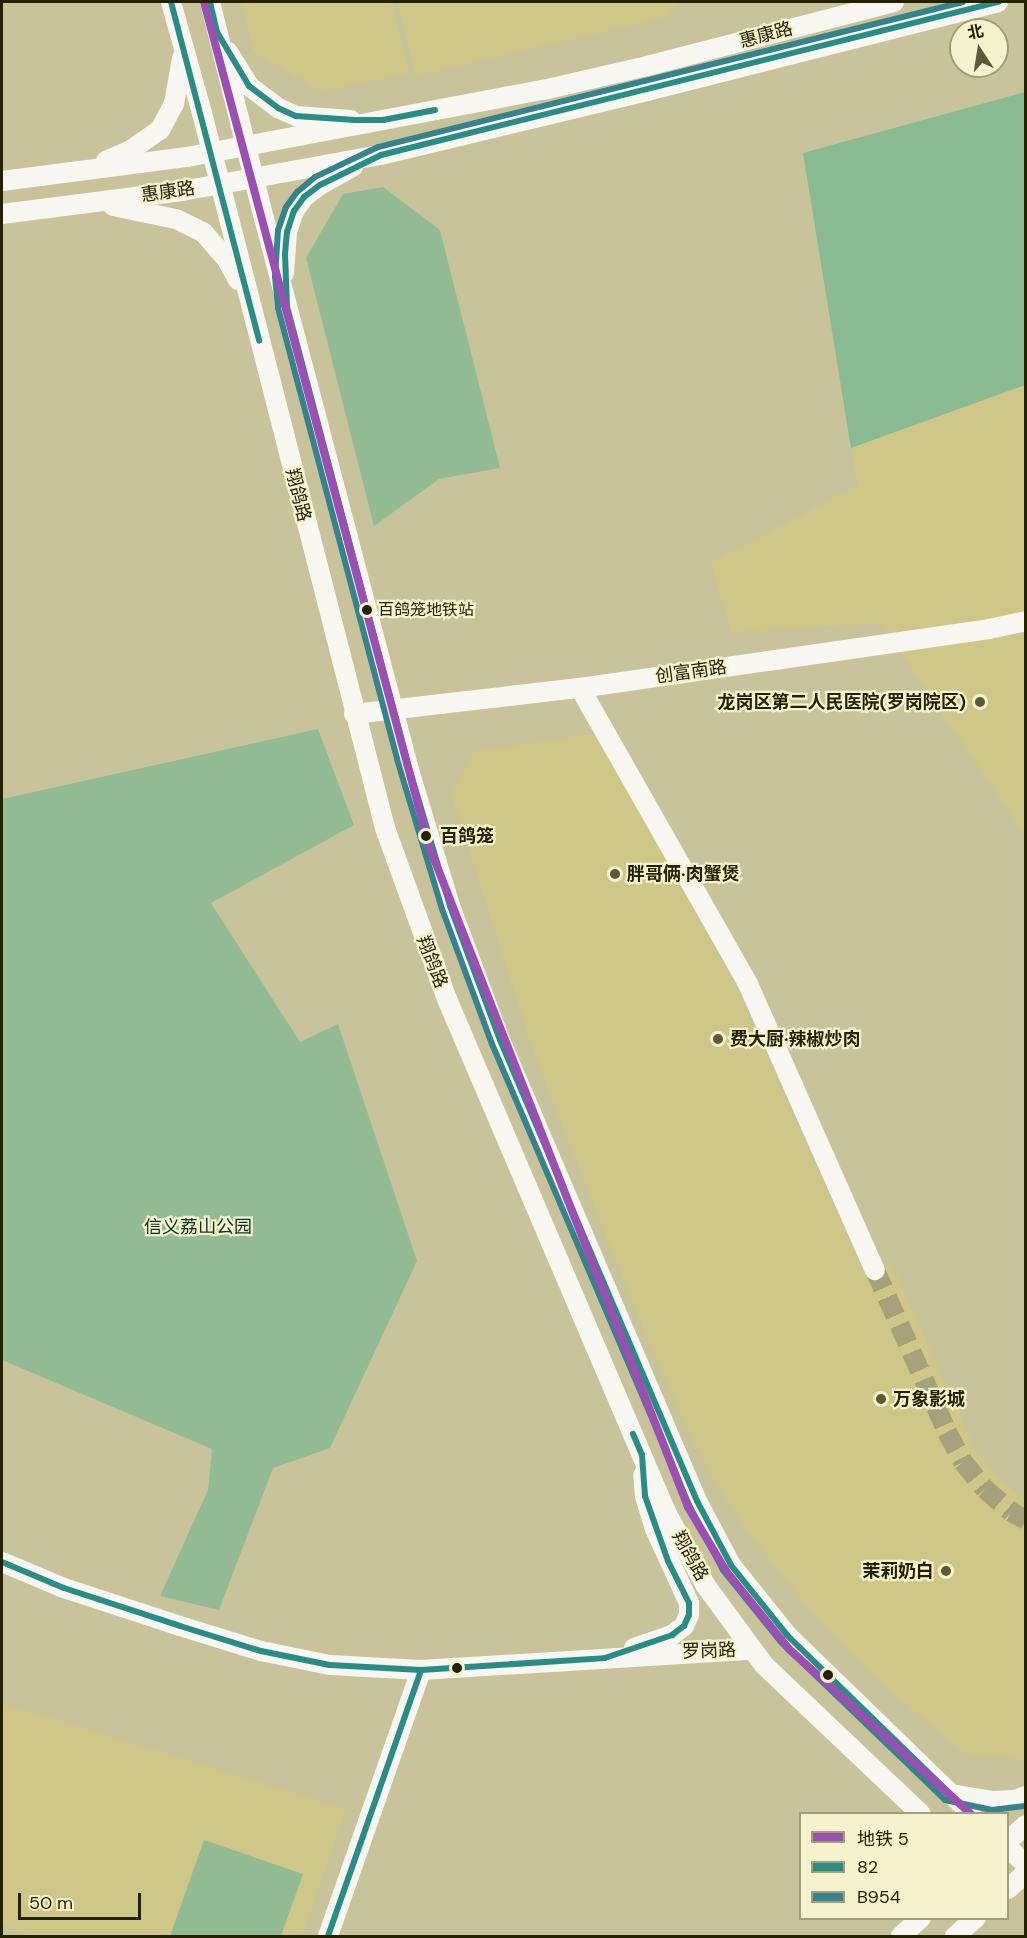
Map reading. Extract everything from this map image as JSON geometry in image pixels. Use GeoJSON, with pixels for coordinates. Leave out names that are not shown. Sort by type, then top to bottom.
{"type":"FeatureCollection","features":[{"type":"Feature","properties":{"kind":"street","name":"翔鸽路"},"geometry":{"type":"LineString","coordinates":[[171,2],[354,714],[385,828],[431,959],[642,1455],[685,1550],[706,1586],[750,1650],[796,1698],[919,1812]]}},
{"type":"Feature","properties":{"kind":"street","name":"翔鸽路"},"geometry":{"type":"LineString","coordinates":[[210,2],[393,708],[450,906],[500,1040],[697,1501],[731,1564],[787,1635],[970,1812]]}},
{"type":"Feature","properties":{"kind":"street","name":"惠康路"},"geometry":{"type":"LineString","coordinates":[[2,181],[211,152],[543,90],[647,66],[894,2]]}},
{"type":"Feature","properties":{"kind":"street","name":"惠康路"},"geometry":{"type":"LineString","coordinates":[[2,214],[219,184],[381,155],[647,91],[998,2]]}},
{"type":"Feature","properties":{"kind":"street"},"geometry":{"type":"LineString","coordinates":[[217,32],[249,86],[278,108],[296,116],[383,120]]}},
{"type":"Feature","properties":{"kind":"street"},"geometry":{"type":"LineString","coordinates":[[83,170],[131,150],[160,130],[174,104],[182,61],[182,41]]}},
{"type":"Feature","properties":{"kind":"street"},"geometry":{"type":"LineString","coordinates":[[287,306],[285,254],[287,232],[294,211],[304,197],[320,185],[381,155]]}},
{"type":"Feature","properties":{"kind":"street"},"geometry":{"type":"LineString","coordinates":[[87,203],[154,213],[176,219],[203,232],[227,260],[250,303]]}},
{"type":"Feature","properties":{"kind":"street","name":"创富南路"},"geometry":{"type":"LineString","coordinates":[[354,714],[580,688],[989,629],[1026,621]]}},
{"type":"Feature","properties":{"kind":"street"},"geometry":{"type":"LineString","coordinates":[[580,688],[748,984],[875,1270]]}},
{"type":"Feature","properties":{"kind":"street"},"geometry":{"type":"LineString","coordinates":[[605,1658],[672,1635],[684,1626],[689,1615],[689,1603],[668,1561],[645,1496],[642,1455]]}},
{"type":"Feature","properties":{"kind":"street","name":"罗岗路"},"geometry":{"type":"LineString","coordinates":[[2,1563],[64,1588],[261,1651],[330,1665],[421,1670],[750,1650]]}},
{"type":"Feature","properties":{"kind":"street"},"geometry":{"type":"LineString","coordinates":[[328,1936],[421,1670]]}},
{"type":"Feature","properties":{"kind":"street"},"geometry":{"type":"LineString","coordinates":[[897,1792],[905,1812]]}},
{"type":"Feature","properties":{"kind":"street"},"geometry":{"type":"LineString","coordinates":[[951,1794],[993,1801],[1014,1800],[1026,1796]]}},
{"type":"Feature","properties":{"kind":"street"},"geometry":{"type":"LineString","coordinates":[[1009,1840],[1026,1825]]}},
{"type":"Feature","properties":{"kind":"street"},"geometry":{"type":"LineString","coordinates":[[1009,1849],[1026,1864]]}},
{"type":"Feature","properties":{"kind":"street"},"geometry":{"type":"LineString","coordinates":[[1009,1888],[1026,1873]]}},
{"type":"Feature","properties":{"kind":"street"},"geometry":{"type":"LineString","coordinates":[[896,1936],[902,1920]]}},
{"type":"Feature","properties":{"kind":"street"},"geometry":{"type":"LineString","coordinates":[[901,1936],[919,1920]]}},
{"type":"Feature","properties":{"kind":"street"},"geometry":{"type":"LineString","coordinates":[[955,1936],[974,1920]]}},
{"type":"Feature","properties":{"kind":"shaded area"},"geometry":{"type":"Polygon","coordinates":[[[242,2],[392,2],[409,73],[323,91],[254,52],[242,2]]]}},
{"type":"Feature","properties":{"kind":"shaded area"},"geometry":{"type":"Polygon","coordinates":[[[398,2],[677,2],[667,17],[416,76],[398,2]]]}},
{"type":"Feature","properties":{"kind":"shaded area"},"geometry":{"type":"Polygon","coordinates":[[[1025,385],[1025,835],[881,623],[731,632],[711,563],[858,485],[851,448],[1025,385]]]}},
{"type":"Feature","properties":{"kind":"shaded area"},"geometry":{"type":"Polygon","coordinates":[[[599,733],[740,996],[864,1275],[891,1263],[977,1453],[997,1477],[1025,1500],[1025,1760],[966,1754],[868,1671],[810,1609],[744,1527],[716,1483],[691,1437],[634,1307],[534,1053],[451,794],[475,751],[599,733]]]}},
{"type":"Feature","properties":{"kind":"shaded area"},"geometry":{"type":"Polygon","coordinates":[[[2,1703],[346,1809],[302,1936],[27,1936],[2,1924],[2,1703]]]}},
{"type":"Feature","properties":{"kind":"green space"},"geometry":{"type":"Polygon","coordinates":[[[1025,92],[1025,385],[851,448],[803,153],[1025,92]]]}},
{"type":"Feature","properties":{"kind":"green space"},"geometry":{"type":"Polygon","coordinates":[[[383,187],[440,230],[500,468],[439,479],[374,526],[306,258],[343,194],[383,187]]]}},
{"type":"Feature","properties":{"kind":"green space","name":"信义荔山公园"},"geometry":{"type":"Polygon","coordinates":[[[318,729],[354,825],[211,903],[300,1042],[338,1024],[417,1261],[330,1448],[273,1468],[219,1610],[160,1596],[208,1490],[212,1449],[2,1360],[2,799],[318,729]]]}},
{"type":"Feature","properties":{"kind":"green space"},"geometry":{"type":"Polygon","coordinates":[[[204,1840],[303,1874],[281,1936],[170,1936],[204,1840]]]}},
{"type":"Feature","properties":{"kind":"tunnel"},"geometry":{"type":"LineString","coordinates":[[875,1270],[947,1432],[963,1462],[985,1489],[1011,1512],[1026,1520]]}},
{"type":"Feature","properties":{"kind":"metro line","name":"5"},"geometry":{"type":"LineString","coordinates":[[204,2],[429,846],[688,1507],[726,1571],[789,1649],[969,1812]]}},
{"type":"Feature","properties":{"kind":"transit line","name":"82"},"geometry":{"type":"LineString","coordinates":[[171,2],[259,341]]}},
{"type":"Feature","properties":{"kind":"transit line","name":"82"},"geometry":{"type":"LineString","coordinates":[[210,2],[217,32],[249,86],[278,108],[296,116],[355,120],[383,120],[435,110]]}},
{"type":"Feature","properties":{"kind":"transit line","name":"B954"},"geometry":{"type":"LineString","coordinates":[[963,2],[378,147],[315,177],[297,192],[286,207],[278,230],[275,277],[278,308],[397,759],[442,909],[492,1044],[689,1505],[723,1570],[780,1641],[945,1800],[992,1810],[1026,1806]]}},
{"type":"Feature","properties":{"kind":"transit line","name":"82"},"geometry":{"type":"LineString","coordinates":[[969,1812],[787,1635],[731,1565],[697,1501],[500,1040],[450,906],[406,757],[287,306],[285,254],[287,232],[294,211],[304,197],[320,185],[381,155],[998,2]]}},
{"type":"Feature","properties":{"kind":"transit line","name":"82"},"geometry":{"type":"LineString","coordinates":[[2,1562],[64,1588],[180,1626],[261,1651],[330,1665],[421,1670],[605,1658],[672,1635],[684,1626],[689,1615],[689,1603],[668,1561],[645,1496],[642,1455],[633,1434]]}},
{"type":"Feature","properties":{"kind":"transit line","name":"82"},"geometry":{"type":"LineString","coordinates":[[328,1936],[421,1670]]}},
{"type":"Feature","properties":{"kind":"place","name":"百鸽笼地铁站"},"geometry":{"type":"Point","coordinates":[367,610]}},
{"type":"Feature","properties":{"kind":"place","name":"龙岗区第二人民医院(罗岗院区)"},"geometry":{"type":"Point","coordinates":[980,702]}},
{"type":"Feature","properties":{"kind":"place","name":"百鸽笼"},"geometry":{"type":"Point","coordinates":[426,836]}},
{"type":"Feature","properties":{"kind":"place","name":"胖哥俩·肉蟹煲"},"geometry":{"type":"Point","coordinates":[615,874]}},
{"type":"Feature","properties":{"kind":"place","name":"费大厨·辣椒炒肉"},"geometry":{"type":"Point","coordinates":[718,1039]}},
{"type":"Feature","properties":{"kind":"place","name":"万象影城"},"geometry":{"type":"Point","coordinates":[881,1399]}},
{"type":"Feature","properties":{"kind":"place","name":"茉莉奶白"},"geometry":{"type":"Point","coordinates":[946,1571]}}]}
